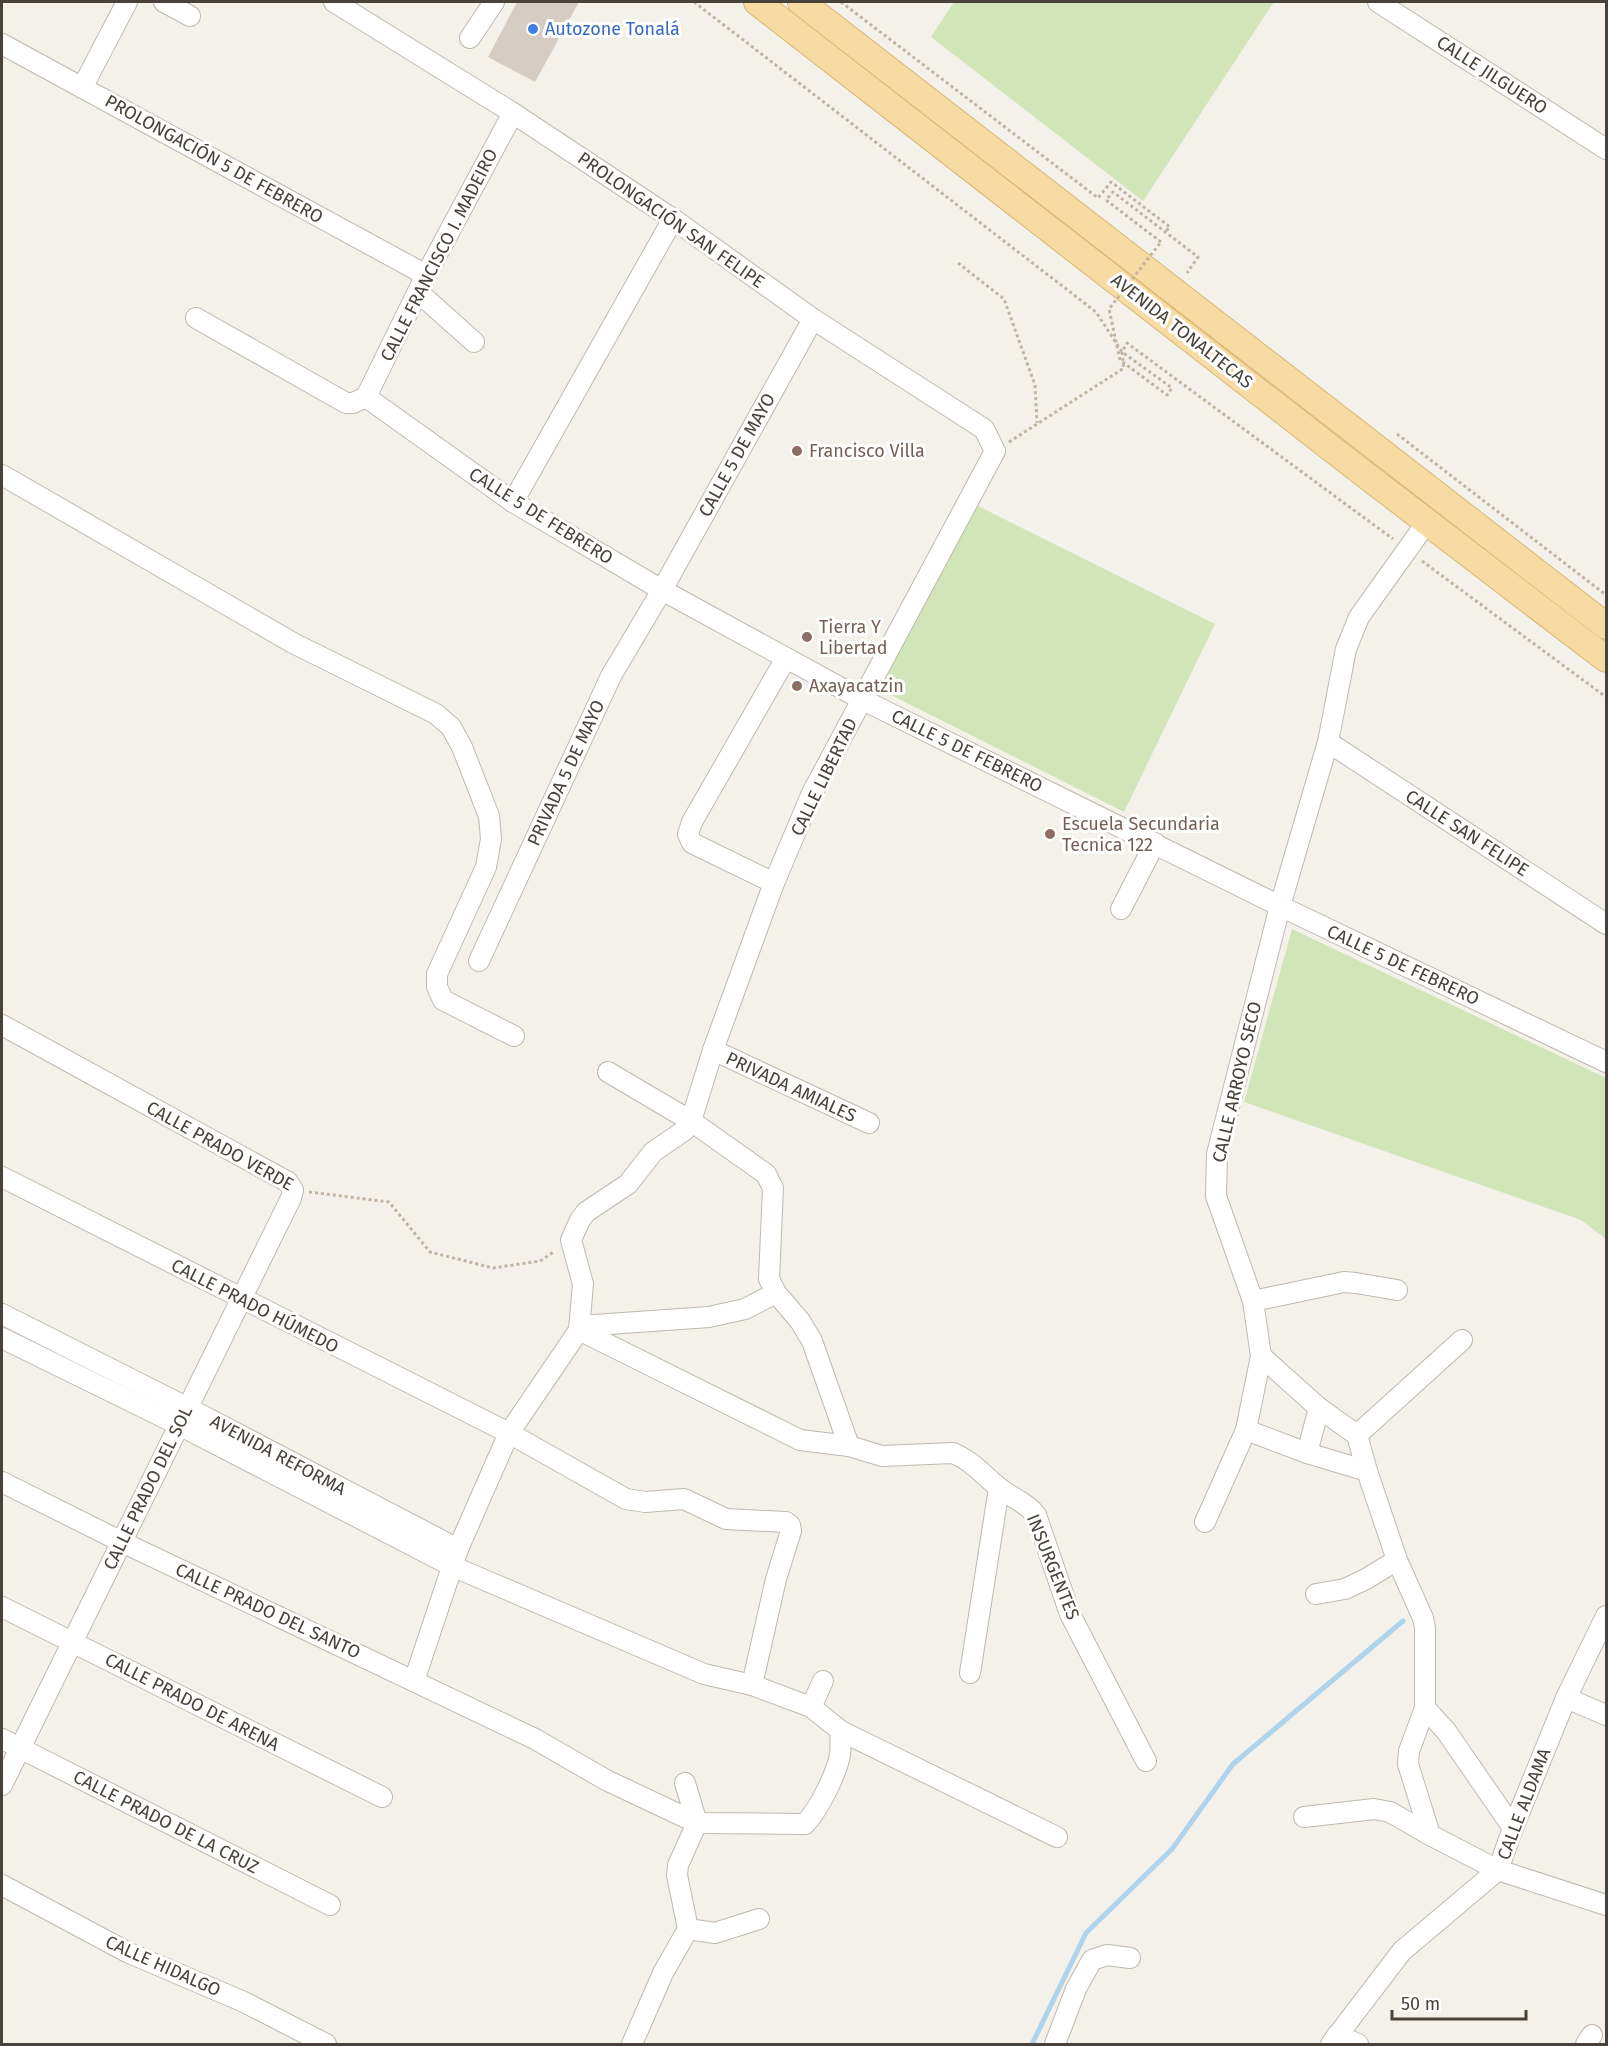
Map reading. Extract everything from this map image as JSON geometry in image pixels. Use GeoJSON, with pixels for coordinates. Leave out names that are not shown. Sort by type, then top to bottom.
{"type":"FeatureCollection","features":[{"type":"Feature","properties":{"kind":"main road","name":"AVENIDA TONALTECAS"},"geometry":{"type":"LineString","coordinates":[[757,2],[1606,659]]}},
{"type":"Feature","properties":{"kind":"main road","name":"AVENIDA TONALTECAS"},"geometry":{"type":"LineString","coordinates":[[801,2],[1606,626]]}},
{"type":"Feature","properties":{"kind":"street"},"geometry":{"type":"LineString","coordinates":[[82,88],[127,2]]}},
{"type":"Feature","properties":{"kind":"street"},"geometry":{"type":"LineString","coordinates":[[164,2],[190,16]]}},
{"type":"Feature","properties":{"kind":"street","name":"PROLONGACIÓN SAN FELIPE"},"geometry":{"type":"LineString","coordinates":[[334,2],[513,113],[673,219],[813,319],[984,429],[995,451]]}},
{"type":"Feature","properties":{"kind":"street"},"geometry":{"type":"LineString","coordinates":[[470,38],[494,2]]}},
{"type":"Feature","properties":{"kind":"street","name":"CALLE JILGUERO"},"geometry":{"type":"LineString","coordinates":[[1378,2],[1606,149]]}},
{"type":"Feature","properties":{"kind":"street","name":"PROLONGACIÓN 5 DE FEBRERO"},"geometry":{"type":"LineString","coordinates":[[2,44],[422,283],[474,342]]}},
{"type":"Feature","properties":{"kind":"street","name":"CALLE FRANCISCO I. MADEIRO"},"geometry":{"type":"LineString","coordinates":[[366,397],[422,283],[513,113]]}},
{"type":"Feature","properties":{"kind":"street"},"geometry":{"type":"LineString","coordinates":[[513,502],[673,219]]}},
{"type":"Feature","properties":{"kind":"street"},"geometry":{"type":"LineString","coordinates":[[196,318],[346,403],[353,403],[366,397]]}},
{"type":"Feature","properties":{"kind":"street","name":"CALLE 5 DE MAYO"},"geometry":{"type":"LineString","coordinates":[[662,590],[813,319]]}},
{"type":"Feature","properties":{"kind":"street","name":"CALLE 5 DE FEBRERO"},"geometry":{"type":"LineString","coordinates":[[366,397],[513,502],[662,590],[863,700],[1280,906],[1604,1054]]}},
{"type":"Feature","properties":{"kind":"street","name":"CALLE LIBERTAD"},"geometry":{"type":"LineString","coordinates":[[692,1120],[713,1050],[774,883],[812,793],[995,451]]}},
{"type":"Feature","properties":{"kind":"street"},"geometry":{"type":"LineString","coordinates":[[2,476],[293,643],[436,714],[451,728],[462,747],[489,816],[491,839],[486,867],[437,974],[437,987],[444,1000],[514,1036]]}},
{"type":"Feature","properties":{"kind":"street","name":"CALLE ARROYO SECO"},"geometry":{"type":"LineString","coordinates":[[1205,1522],[1246,1430],[1261,1356],[1253,1301],[1216,1196],[1217,1154],[1280,906],[1328,742],[1350,634],[1359,617],[1427,522]]}},
{"type":"Feature","properties":{"kind":"street","name":"PRIVADA 5 DE MAYO"},"geometry":{"type":"LineString","coordinates":[[479,961],[611,676],[662,590]]}},
{"type":"Feature","properties":{"kind":"street"},"geometry":{"type":"LineString","coordinates":[[774,883],[692,843],[688,834],[692,822],[786,657]]}},
{"type":"Feature","properties":{"kind":"street","name":"CALLE SAN FELIPE"},"geometry":{"type":"LineString","coordinates":[[1328,742],[1606,924]]}},
{"type":"Feature","properties":{"kind":"street"},"geometry":{"type":"LineString","coordinates":[[1121,909],[1155,843]]}},
{"type":"Feature","properties":{"kind":"street","name":"CALLE PRADO VERDE"},"geometry":{"type":"LineString","coordinates":[[2,1025],[288,1182],[293,1190]]}},
{"type":"Feature","properties":{"kind":"street","name":"PRIVADA AMIALES"},"geometry":{"type":"LineString","coordinates":[[713,1050],[869,1123]]}},
{"type":"Feature","properties":{"kind":"street"},"geometry":{"type":"LineString","coordinates":[[609,1072],[692,1120],[766,1174],[770,1180],[772,1188],[769,1279],[776,1293],[800,1321],[812,1341],[849,1446]]}},
{"type":"Feature","properties":{"kind":"street"},"geometry":{"type":"LineString","coordinates":[[414,1681],[455,1558],[509,1433],[579,1328],[583,1284],[571,1240],[586,1212],[628,1184],[653,1152],[685,1130],[692,1120]]}},
{"type":"Feature","properties":{"kind":"street","name":"CALLE PRADO HÚMEDO"},"geometry":{"type":"LineString","coordinates":[[2,1177],[509,1433],[626,1499],[645,1502],[684,1499],[726,1519],[786,1522],[790,1525],[791,1531],[776,1578],[752,1685]]}},
{"type":"Feature","properties":{"kind":"street","name":"CALLE PRADO DEL SOL"},"geometry":{"type":"LineString","coordinates":[[2,1785],[184,1417],[293,1190]]}},
{"type":"Feature","properties":{"kind":"street"},"geometry":{"type":"LineString","coordinates":[[1253,1301],[1344,1282],[1396,1290]]}},
{"type":"Feature","properties":{"kind":"street"},"geometry":{"type":"LineString","coordinates":[[579,1328],[710,1317],[745,1309],[776,1293]]}},
{"type":"Feature","properties":{"kind":"street","name":"AVENIDA REFORMA"},"geometry":{"type":"LineString","coordinates":[[2,1314],[184,1417],[455,1558],[704,1674],[752,1685],[811,1707],[841,1731],[1057,1837]]}},
{"type":"Feature","properties":{"kind":"street","name":"INSURGENTES"},"geometry":{"type":"LineString","coordinates":[[579,1328],[800,1440],[849,1446],[891,1457],[953,1453],[970,1462],[999,1488],[1027,1505],[1036,1515],[1070,1614],[1146,1761]]}},
{"type":"Feature","properties":{"kind":"street","name":"AVENIDA REFORMA"},"geometry":{"type":"LineString","coordinates":[[2,1338],[184,1417]]}},
{"type":"Feature","properties":{"kind":"street"},"geometry":{"type":"LineString","coordinates":[[1357,1435],[1462,1340]]}},
{"type":"Feature","properties":{"kind":"street"},"geometry":{"type":"LineString","coordinates":[[1261,1356],[1319,1408],[1357,1435],[1397,1560],[1424,1618],[1425,1708],[1409,1751],[1408,1764],[1430,1835]]}},
{"type":"Feature","properties":{"kind":"street"},"geometry":{"type":"LineString","coordinates":[[1307,1453],[1319,1408]]}},
{"type":"Feature","properties":{"kind":"street"},"geometry":{"type":"LineString","coordinates":[[1246,1430],[1307,1453],[1367,1471]]}},
{"type":"Feature","properties":{"kind":"street","name":"CALLE PRADO DEL SANTO"},"geometry":{"type":"LineString","coordinates":[[2,1482],[122,1542],[535,1739],[606,1780],[697,1823]]}},
{"type":"Feature","properties":{"kind":"street"},"geometry":{"type":"LineString","coordinates":[[970,1673],[999,1488]]}},
{"type":"Feature","properties":{"kind":"street"},"geometry":{"type":"LineString","coordinates":[[1316,1594],[1345,1589],[1397,1560]]}},
{"type":"Feature","properties":{"kind":"street","name":"CALLE PRADO DE ARENA"},"geometry":{"type":"LineString","coordinates":[[2,1607],[382,1797]]}},
{"type":"Feature","properties":{"kind":"street","name":"CALLE ALDAMA"},"geometry":{"type":"LineString","coordinates":[[1334,2040],[1402,1951],[1498,1870],[1512,1828],[1566,1698],[1606,1616]]}},
{"type":"Feature","properties":{"kind":"street"},"geometry":{"type":"LineString","coordinates":[[811,1707],[823,1681]]}},
{"type":"Feature","properties":{"kind":"street"},"geometry":{"type":"LineString","coordinates":[[1566,1698],[1606,1716]]}},
{"type":"Feature","properties":{"kind":"street"},"geometry":{"type":"LineString","coordinates":[[1425,1708],[1446,1731],[1512,1828]]}},
{"type":"Feature","properties":{"kind":"street"},"geometry":{"type":"LineString","coordinates":[[697,1823],[805,1824],[813,1816],[832,1778],[840,1755],[841,1731]]}},
{"type":"Feature","properties":{"kind":"street","name":"CALLE PRADO DE LA CRUZ"},"geometry":{"type":"LineString","coordinates":[[2,1739],[330,1905]]}},
{"type":"Feature","properties":{"kind":"street"},"geometry":{"type":"LineString","coordinates":[[632,2044],[663,1973],[688,1929],[677,1875],[678,1865],[697,1823],[685,1783]]}},
{"type":"Feature","properties":{"kind":"street"},"geometry":{"type":"LineString","coordinates":[[1304,1818],[1374,1809],[1383,1810],[1498,1870],[1606,1905]]}},
{"type":"Feature","properties":{"kind":"street","name":"CALLE HIDALGO"},"geometry":{"type":"LineString","coordinates":[[2,1885],[127,1952],[244,2002],[326,2044]]}},
{"type":"Feature","properties":{"kind":"street"},"geometry":{"type":"LineString","coordinates":[[688,1929],[714,1933],[759,1918]]}},
{"type":"Feature","properties":{"kind":"street"},"geometry":{"type":"LineString","coordinates":[[1055,2044],[1076,1989],[1092,1960],[1107,1955],[1130,1958]]}},
{"type":"Feature","properties":{"kind":"street"},"geometry":{"type":"LineString","coordinates":[[1334,2040],[1358,2044]]}},
{"type":"Feature","properties":{"kind":"path"},"geometry":{"type":"LineString","coordinates":[[694,2],[1096,312],[1122,352],[1172,388],[1167,394],[1120,360],[1109,309],[1161,242],[1106,200],[1113,192],[1198,257],[1186,273],[1195,280]]}},
{"type":"Feature","properties":{"kind":"path"},"geometry":{"type":"LineString","coordinates":[[841,2],[1098,198],[1111,182],[1170,227],[1165,232]]}},
{"type":"Feature","properties":{"kind":"path"},"geometry":{"type":"LineString","coordinates":[[958,263],[1004,299],[1035,385],[1037,423]]}},
{"type":"Feature","properties":{"kind":"path"},"geometry":{"type":"LineString","coordinates":[[995,451],[1124,369],[1122,352],[1127,343],[1606,697]]}},
{"type":"Feature","properties":{"kind":"path"},"geometry":{"type":"LineString","coordinates":[[1390,429],[1606,595]]}},
{"type":"Feature","properties":{"kind":"path","name":"CALLE PRADO VERDE"},"geometry":{"type":"LineString","coordinates":[[293,1190],[389,1202],[430,1252],[493,1268],[540,1261]]}},
{"type":"Feature","properties":{"kind":"green space"},"geometry":{"type":"Polygon","coordinates":[[[954,2],[1274,2],[1143,201],[931,37],[954,2]]]}},
{"type":"Feature","properties":{"kind":"green space"},"geometry":{"type":"Polygon","coordinates":[[[970,502],[1215,624],[1124,812],[881,690],[970,502]]]}},
{"type":"Feature","properties":{"kind":"green space"},"geometry":{"type":"Polygon","coordinates":[[[1292,929],[1606,1078],[1606,1239],[1581,1220],[1244,1102],[1292,929]]]}},
{"type":"Feature","properties":{"kind":"building","name":"Autozone Tonalá"},"geometry":{"type":"Polygon","coordinates":[[[517,2],[579,2],[535,82],[488,57],[517,2]]]}},
{"type":"Feature","properties":{"kind":"waterway"},"geometry":{"type":"LineString","coordinates":[[1032,2044],[1086,1933],[1172,1849],[1233,1764],[1403,1621]]}},
{"type":"Feature","properties":{"kind":"place","name":"Autozone Tonalá"},"geometry":{"type":"Point","coordinates":[533,29]}},
{"type":"Feature","properties":{"kind":"place","name":"Francisco Villa"},"geometry":{"type":"Point","coordinates":[797,451]}},
{"type":"Feature","properties":{"kind":"place","name":"Tierra Y Libertad"},"geometry":{"type":"Point","coordinates":[807,637]}},
{"type":"Feature","properties":{"kind":"place","name":"Axayacatzin"},"geometry":{"type":"Point","coordinates":[797,686]}},
{"type":"Feature","properties":{"kind":"place","name":"Escuela Secundaria Tecnica 122"},"geometry":{"type":"Point","coordinates":[1050,834]}}]}
